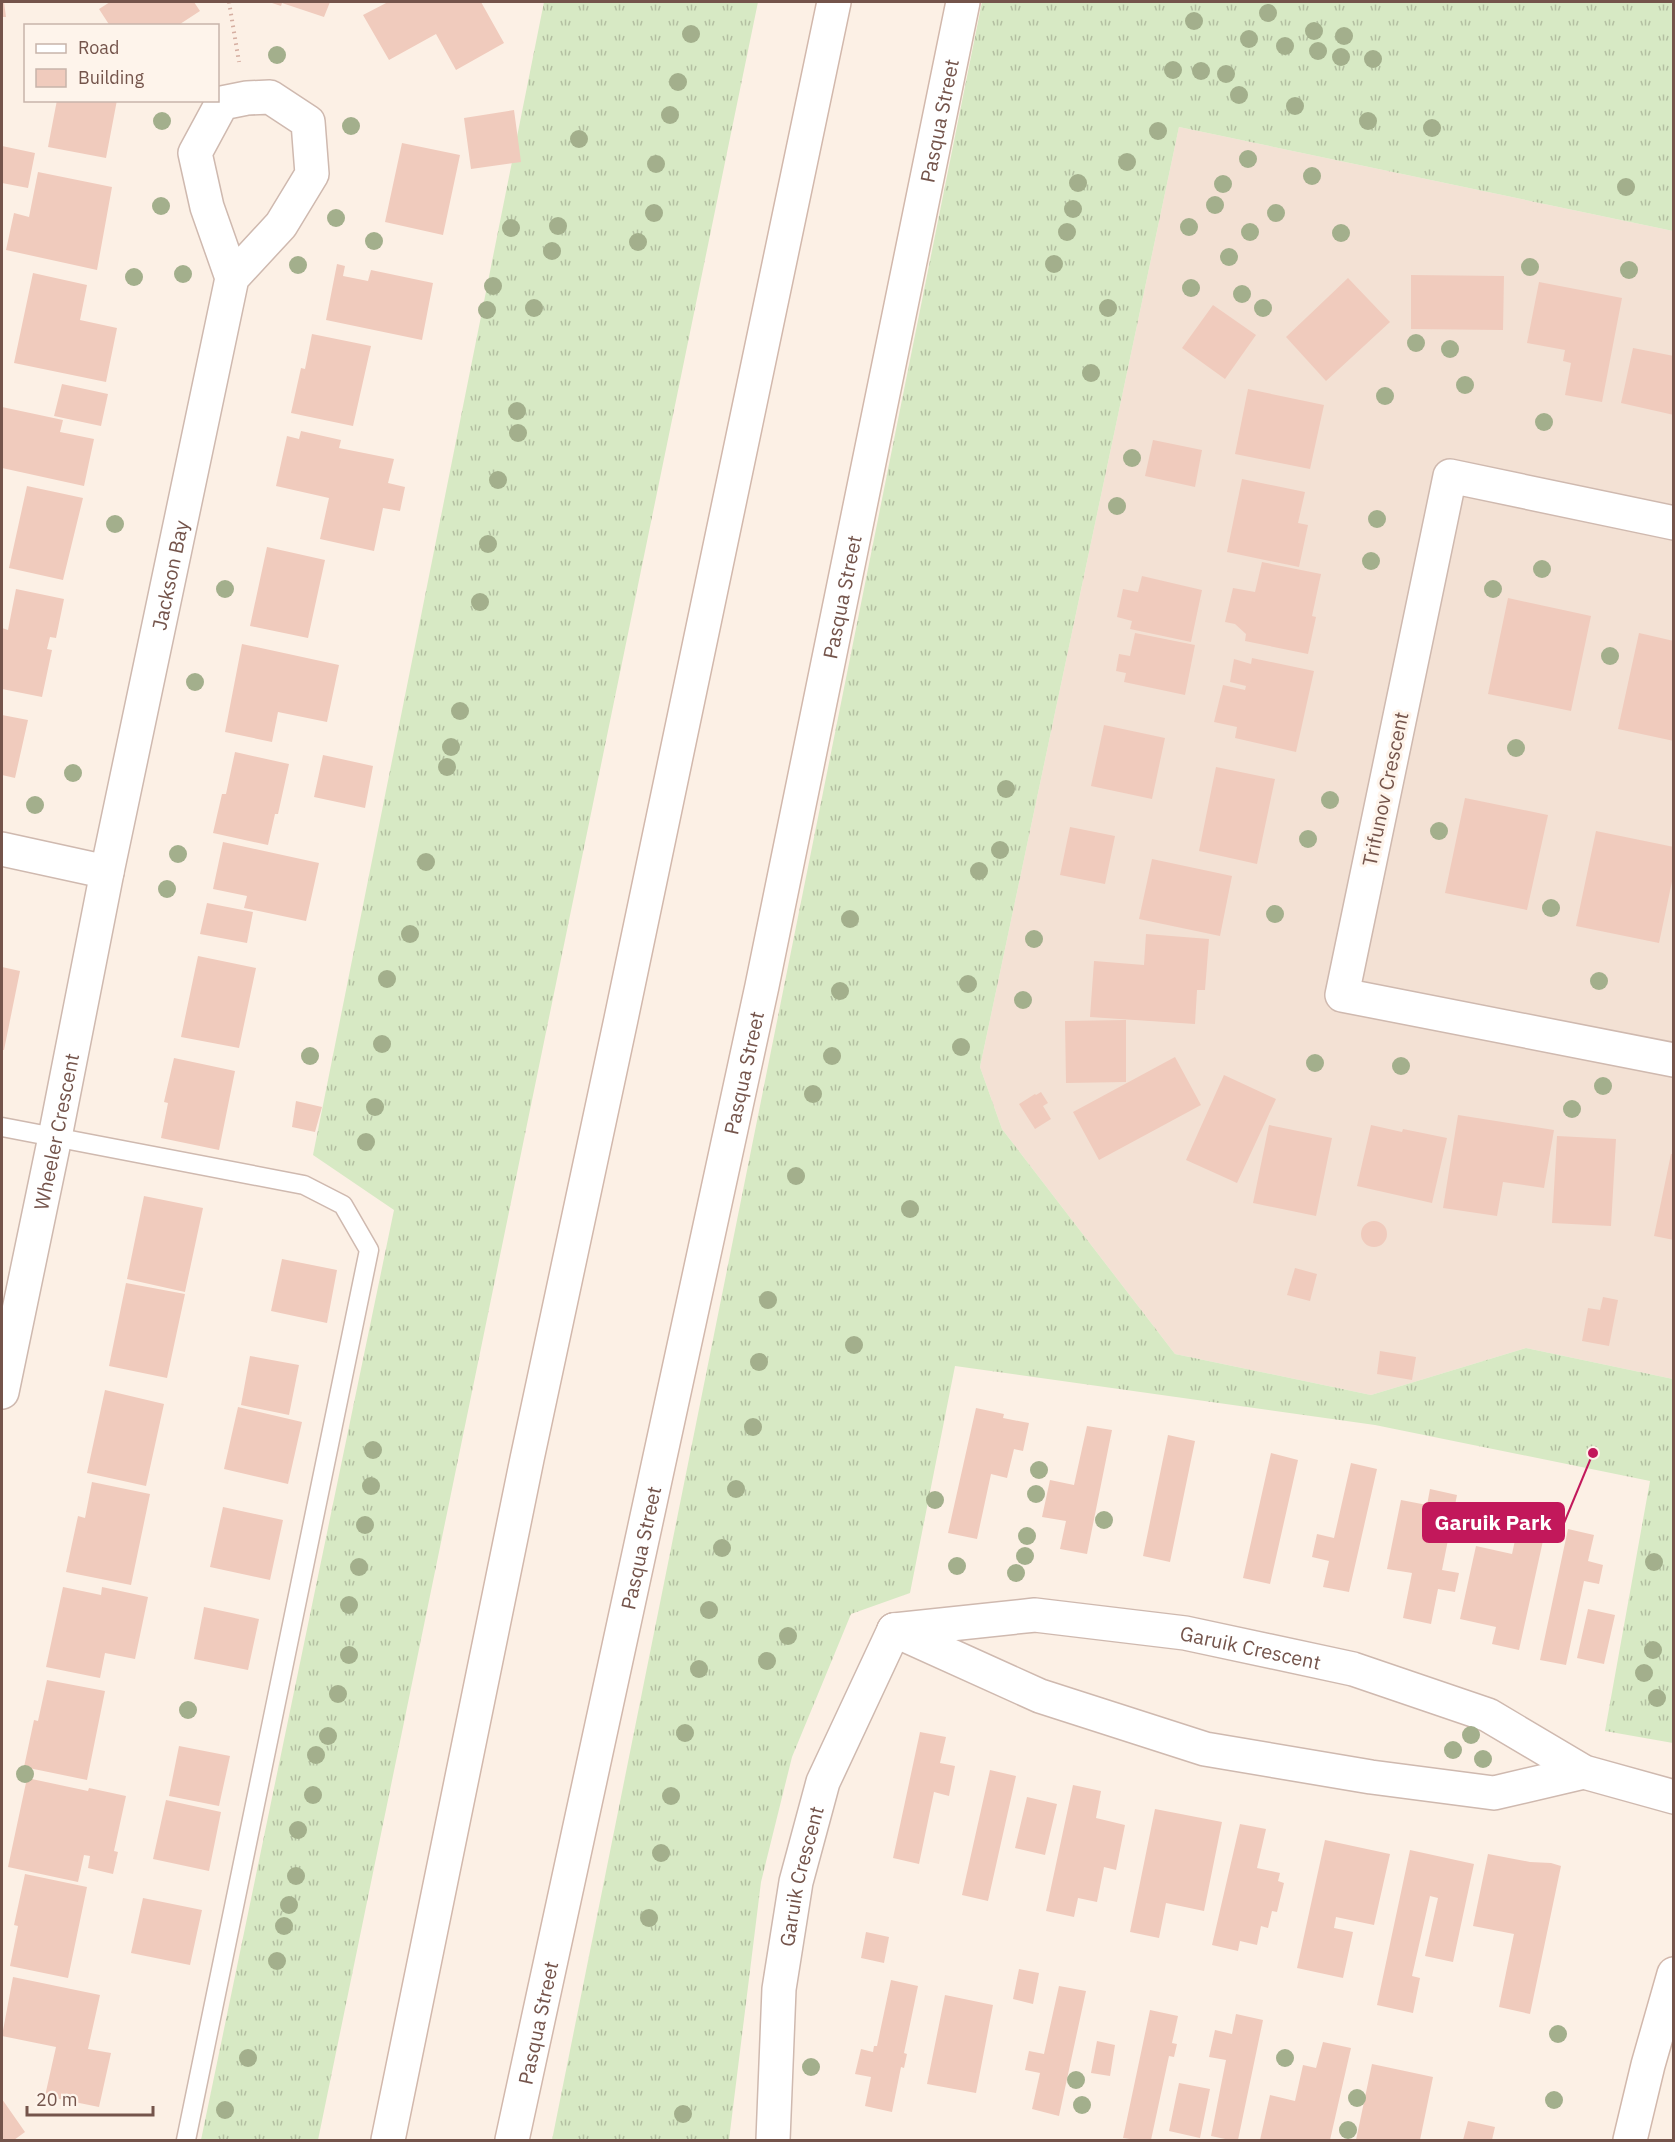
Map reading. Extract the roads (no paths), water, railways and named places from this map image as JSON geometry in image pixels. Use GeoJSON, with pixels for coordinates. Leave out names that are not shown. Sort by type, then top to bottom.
{"type":"FeatureCollection","features":[{"type":"Feature","properties":{"kind":"street"},"geometry":{"type":"LineString","coordinates":[[388,2140],[529,1447],[624,1008],[834,2]]}},
{"type":"Feature","properties":{"kind":"street","name":"Pasqua Street"},"geometry":{"type":"LineString","coordinates":[[512,2140],[762,986],[963,2]]}},
{"type":"Feature","properties":{"kind":"street"},"geometry":{"type":"LineString","coordinates":[[270,97],[308,122],[312,174],[280,225],[232,278],[207,207],[195,153],[222,103],[247,98],[270,97]]}},
{"type":"Feature","properties":{"kind":"street","name":"Jackson Bay"},"geometry":{"type":"LineString","coordinates":[[107,872],[232,278]]}},
{"type":"Feature","properties":{"kind":"street","name":"Trifunov Crescent"},"geometry":{"type":"LineString","coordinates":[[1674,523],[1450,476],[1342,995],[1674,1060]]}},
{"type":"Feature","properties":{"kind":"street"},"geometry":{"type":"LineString","coordinates":[[2,849],[107,872]]}},
{"type":"Feature","properties":{"kind":"street","name":"Wheeler Crescent"},"geometry":{"type":"LineString","coordinates":[[2,1392],[107,872]]}},
{"type":"Feature","properties":{"kind":"street","name":"Garuik Crescent"},"geometry":{"type":"LineString","coordinates":[[894,1630],[1035,1615],[1185,1633],[1353,1669],[1488,1715],[1584,1772],[1674,1797]]}},
{"type":"Feature","properties":{"kind":"street","name":"Garuik Crescent"},"geometry":{"type":"LineString","coordinates":[[894,1630],[1040,1696],[1205,1749],[1371,1778],[1494,1793],[1584,1772]]}},
{"type":"Feature","properties":{"kind":"street","name":"Garuik Crescent"},"geometry":{"type":"LineString","coordinates":[[773,2140],[779,1989],[796,1882],[823,1782],[894,1630]]}},
{"type":"Feature","properties":{"kind":"street"},"geometry":{"type":"LineString","coordinates":[[1630,2140],[1648,2065],[1674,1974]]}},
{"type":"Feature","properties":{"kind":"lane"},"geometry":{"type":"LineString","coordinates":[[2,1127],[304,1185],[343,1205],[369,1250],[186,2140]]}},
{"type":"Feature","properties":{"kind":"place","name":"Garuik Park"},"geometry":{"type":"Point","coordinates":[1593,1453]}}]}
